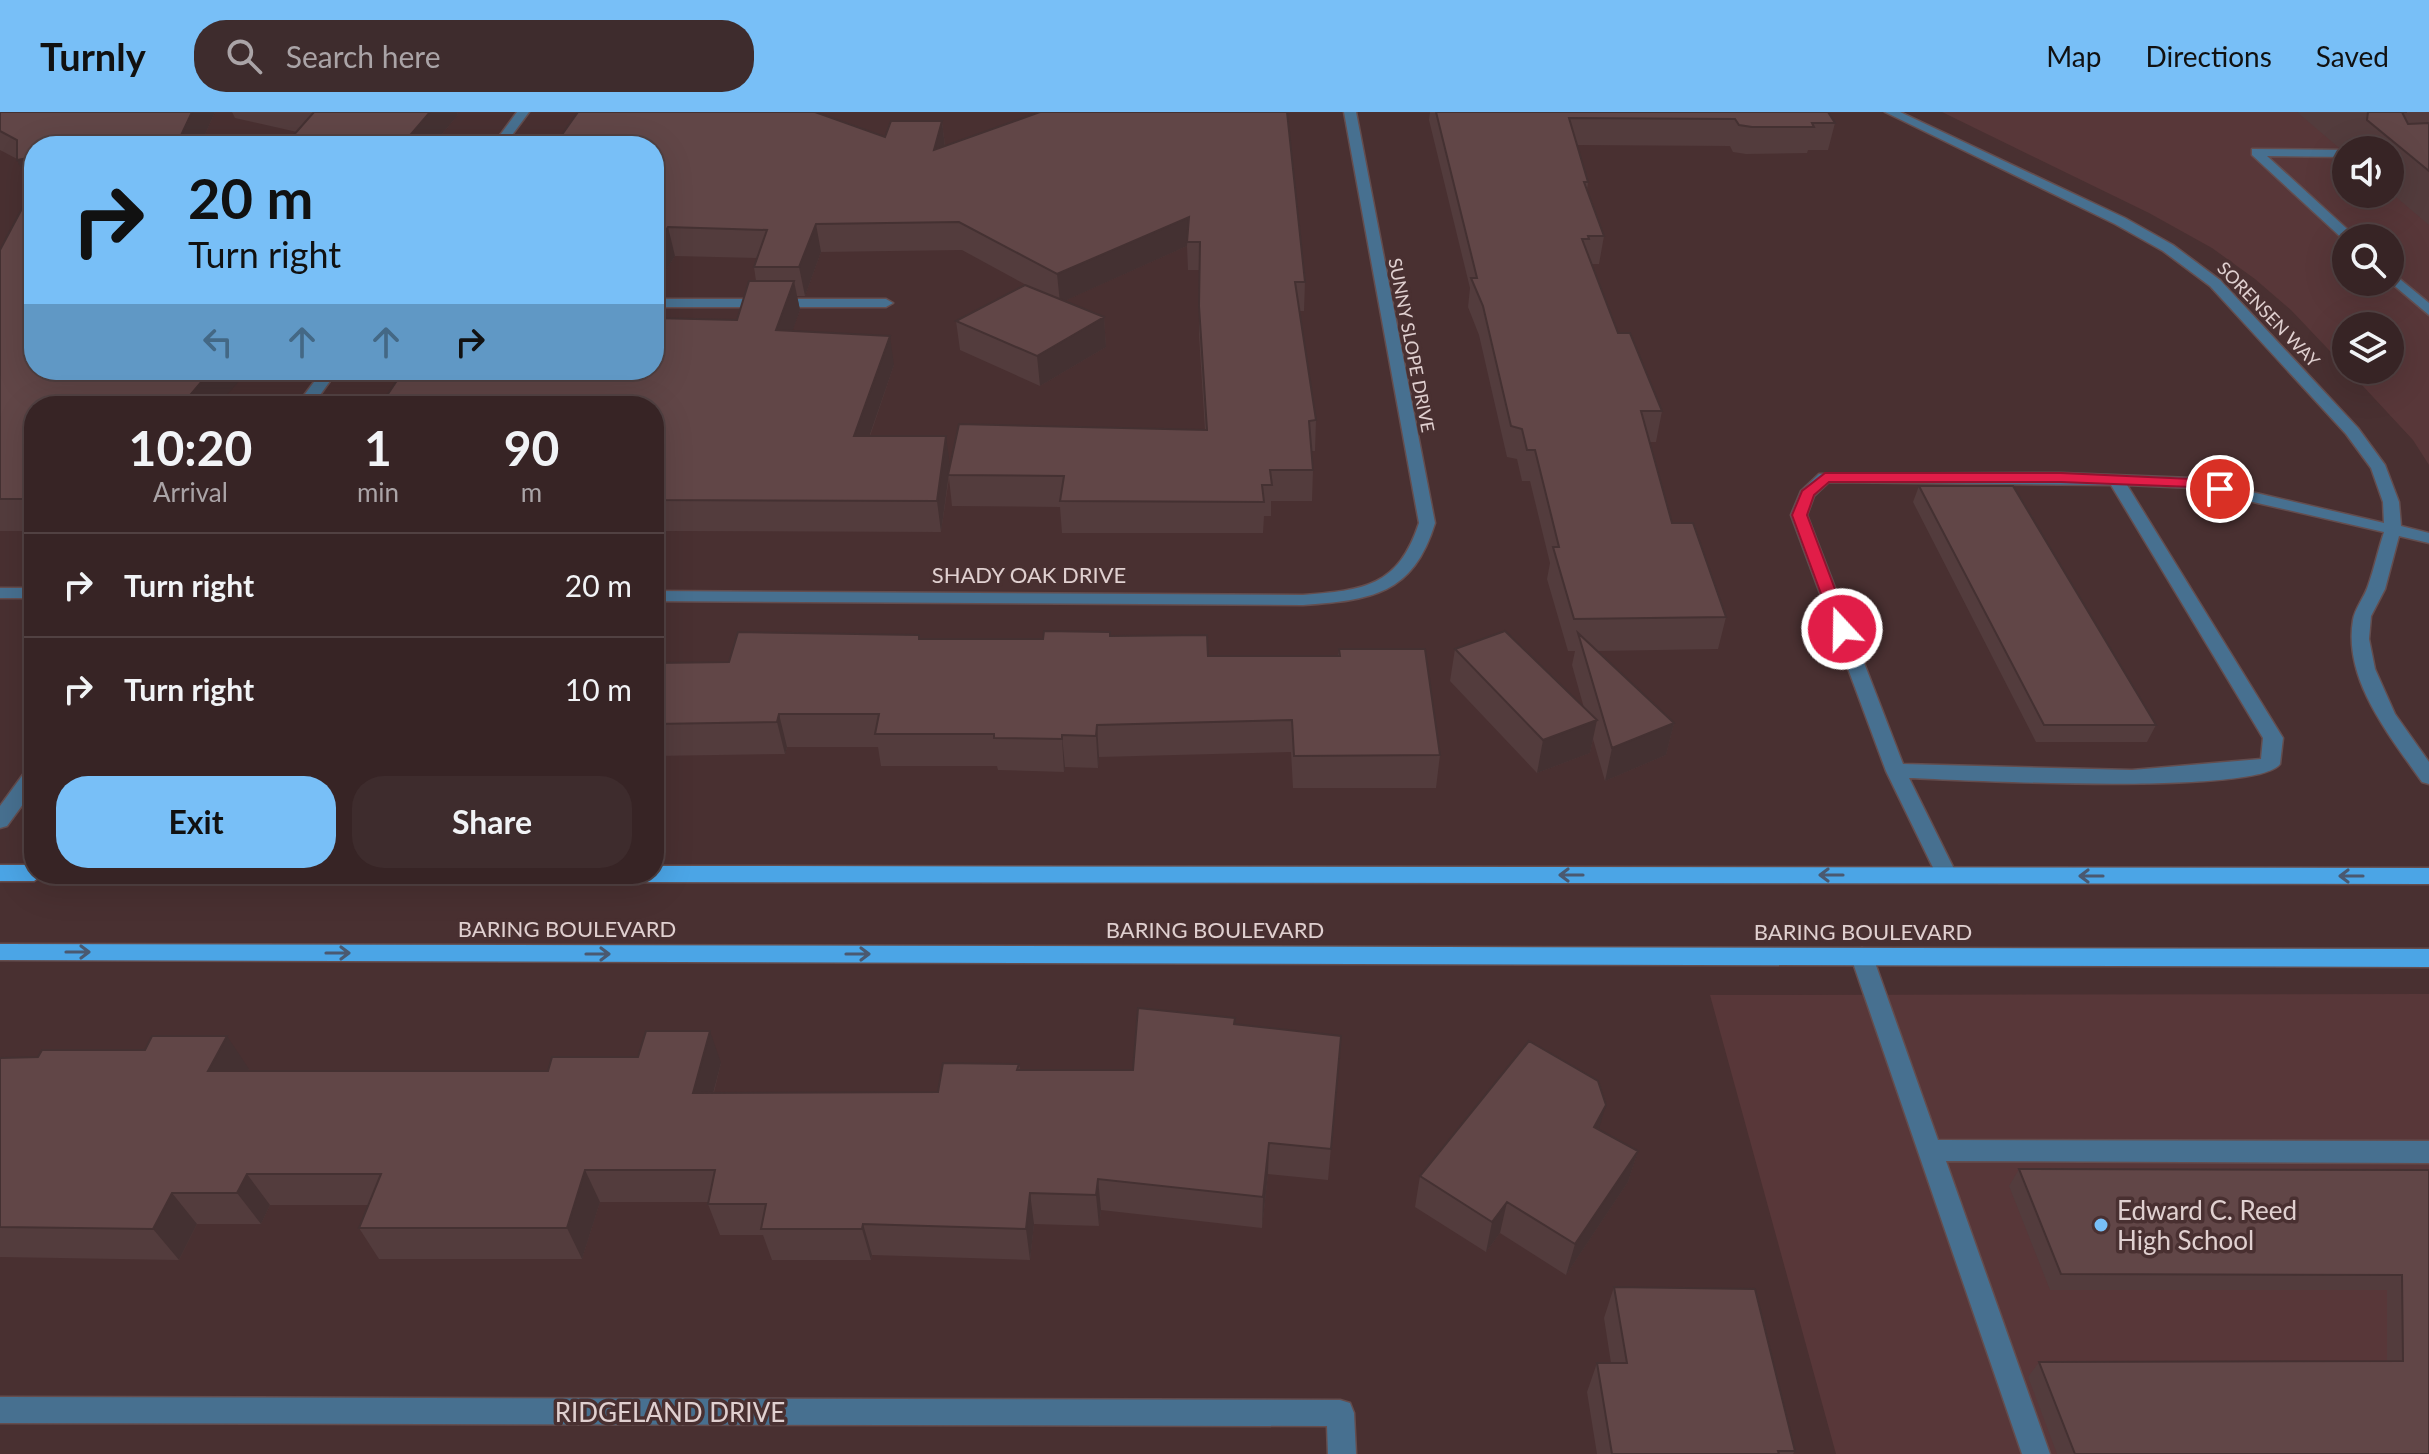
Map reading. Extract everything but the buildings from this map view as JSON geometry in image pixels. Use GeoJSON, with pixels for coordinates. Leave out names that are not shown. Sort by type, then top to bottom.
{"type":"FeatureCollection","features":[{"type":"Feature","properties":{"kind":"main road"},"geometry":{"type":"LineString","coordinates":[[0,873],[24,873]]}},
{"type":"Feature","properties":{"kind":"main road"},"geometry":{"type":"LineString","coordinates":[[664,874],[2429,876]]}},
{"type":"Feature","properties":{"kind":"main road","name":"BARING BOULEVARD"},"geometry":{"type":"LineString","coordinates":[[0,952],[2429,958]]}},
{"type":"Feature","properties":{"kind":"street"},"geometry":{"type":"LineString","coordinates":[[505,136],[523,112]]}},
{"type":"Feature","properties":{"kind":"street","name":"SUNNY SLOPE DRIVE"},"geometry":{"type":"LineString","coordinates":[[1350,112],[1427,523],[1421,551],[1400,577]]}},
{"type":"Feature","properties":{"kind":"street","name":"SORENSEN WAY"},"geometry":{"type":"LineString","coordinates":[[1891,112],[2120,221],[2168,248],[2215,283],[2352,431],[2379,468],[2391,502],[2393,529],[2376,589],[2362,616],[2360,639],[2366,669],[2386,715],[2429,777]]}},
{"type":"Feature","properties":{"kind":"street"},"geometry":{"type":"LineString","coordinates":[[2332,153],[2256,152],[2335,224]]}},
{"type":"Feature","properties":{"kind":"street"},"geometry":{"type":"LineString","coordinates":[[2404,288],[2429,311]]}},
{"type":"Feature","properties":{"kind":"street"},"geometry":{"type":"LineString","coordinates":[[664,303],[886,303]]}},
{"type":"Feature","properties":{"kind":"street"},"geometry":{"type":"LineString","coordinates":[[1946,875],[1896,771],[1799,515],[1807,494],[1825,477],[2192,483],[2429,538]]}},
{"type":"Feature","properties":{"kind":"street"},"geometry":{"type":"LineString","coordinates":[[1896,771],[2098,775],[2227,772],[2270,764],[2273,738],[2116,480]]}},
{"type":"Feature","properties":{"kind":"street","name":"SHADY OAK DRIVE"},"geometry":{"type":"LineString","coordinates":[[664,596],[1303,600],[1358,596],[1400,577]]}},
{"type":"Feature","properties":{"kind":"street"},"geometry":{"type":"LineString","coordinates":[[0,593],[24,593]]}},
{"type":"Feature","properties":{"kind":"street"},"geometry":{"type":"LineString","coordinates":[[0,821],[24,788]]}},
{"type":"Feature","properties":{"kind":"street"},"geometry":{"type":"LineString","coordinates":[[1862,957],[2036,1454]]}},
{"type":"Feature","properties":{"kind":"street"},"geometry":{"type":"LineString","coordinates":[[1929,1150],[2429,1152]]}},
{"type":"Feature","properties":{"kind":"street","name":"RIDGELAND DRIVE"},"geometry":{"type":"LineString","coordinates":[[0,1410],[1340,1413],[1342,1454]]}},
{"type":"Feature","properties":{"kind":"shaded area"},"geometry":{"type":"Polygon","coordinates":[[[1942,112],[2429,112],[2429,465],[2413,440],[2361,384],[2404,384],[2404,312],[2332,312],[2332,353],[2291,310],[2212,248],[2149,213],[1942,112]]]}},
{"type":"Feature","properties":{"kind":"shaded area","name":"Edward C. Reed High School"},"geometry":{"type":"Polygon","coordinates":[[[2429,994],[2429,1454],[1836,1454],[1710,995],[2429,994]]]}},
{"type":"Feature","properties":{"kind":"place","name":"Edward C. Reed High School"},"geometry":{"type":"Point","coordinates":[2101,1225]}},
{"type":"Feature","properties":{"kind":"route"},"geometry":{"type":"LineString","coordinates":[[1842,629],[1799,515],[1807,494],[1825,477],[2061,478],[2192,483],[2220,489]]}}]}
